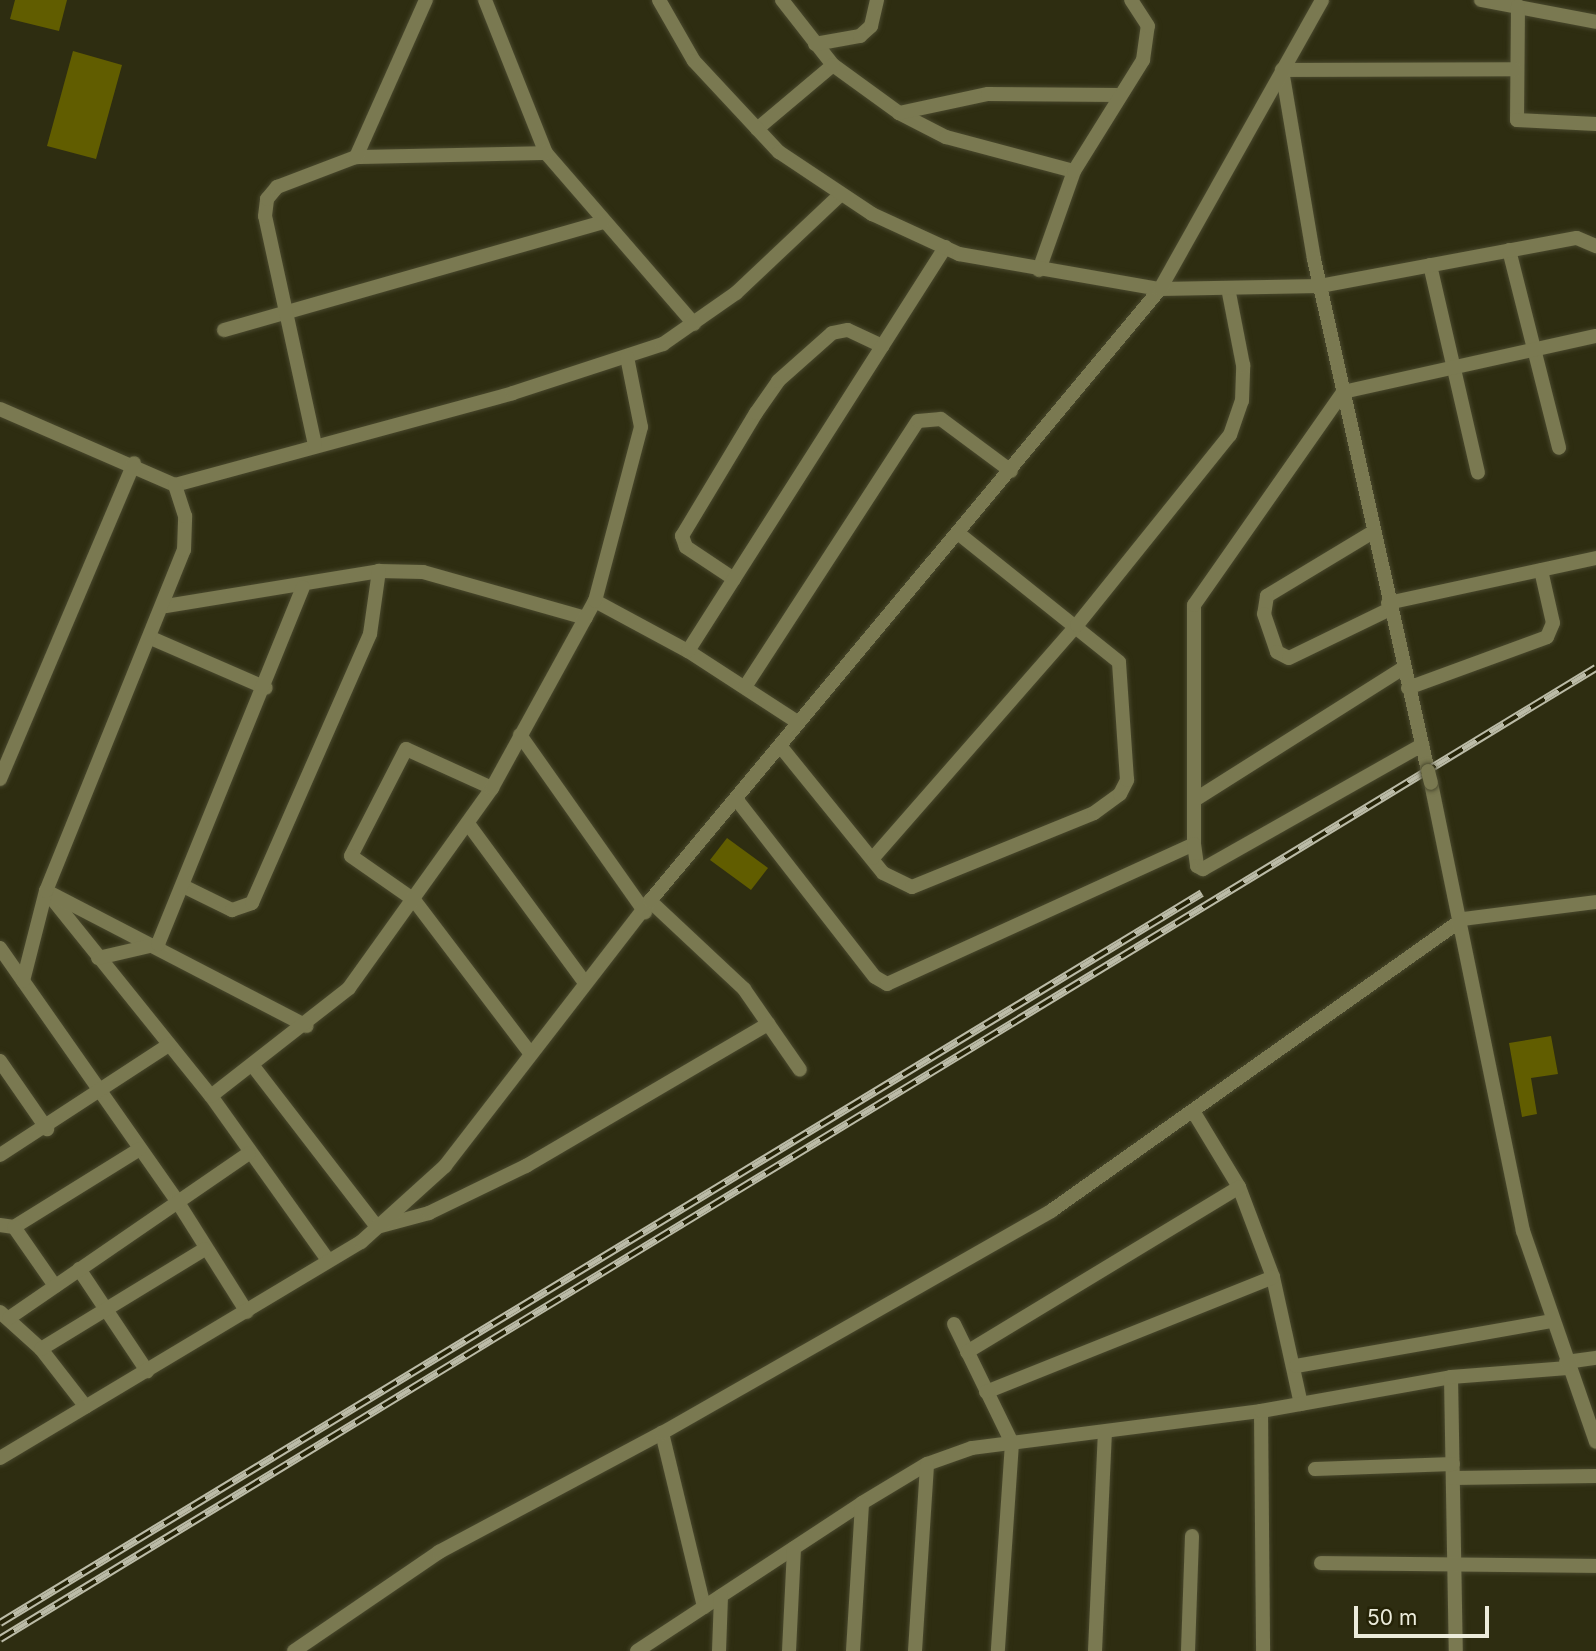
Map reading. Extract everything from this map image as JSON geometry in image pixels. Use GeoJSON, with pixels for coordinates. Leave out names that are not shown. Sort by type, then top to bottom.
{"type":"FeatureCollection","features":[{"type":"Feature","properties":{"kind":"street"},"geometry":{"type":"LineString","coordinates":[[356,157],[426,0]]}},
{"type":"Feature","properties":{"kind":"street"},"geometry":{"type":"LineString","coordinates":[[485,0],[546,153],[602,222],[694,324]]}},
{"type":"Feature","properties":{"kind":"street"},"geometry":{"type":"LineString","coordinates":[[659,0],[694,61],[757,129],[841,194],[945,247],[1039,270],[1160,289],[1320,286],[1577,238],[1596,246]]}},
{"type":"Feature","properties":{"kind":"street"},"geometry":{"type":"LineString","coordinates":[[782,0],[833,65],[899,113],[946,137],[1074,171]]}},
{"type":"Feature","properties":{"kind":"street"},"geometry":{"type":"LineString","coordinates":[[815,44],[860,36],[871,26],[877,0]]}},
{"type":"Feature","properties":{"kind":"street"},"geometry":{"type":"LineString","coordinates":[[1039,270],[1074,171],[1143,60],[1148,26],[1131,0]]}},
{"type":"Feature","properties":{"kind":"street"},"geometry":{"type":"LineString","coordinates":[[0,1458],[247,1312],[328,1260],[377,1227],[445,1166],[585,983],[1160,289],[1322,0]]}},
{"type":"Feature","properties":{"kind":"street"},"geometry":{"type":"LineString","coordinates":[[1481,0],[1596,22]]}},
{"type":"Feature","properties":{"kind":"street"},"geometry":{"type":"LineString","coordinates":[[1518,6],[1515,69],[1517,120],[1596,124]]}},
{"type":"Feature","properties":{"kind":"street"},"geometry":{"type":"LineString","coordinates":[[757,129],[833,65]]}},
{"type":"Feature","properties":{"kind":"street"},"geometry":{"type":"LineString","coordinates":[[1282,69],[1515,69]]}},
{"type":"Feature","properties":{"kind":"street"},"geometry":{"type":"LineString","coordinates":[[1282,69],[1320,286],[1403,668],[1463,919],[1523,1231],[1551,1321],[1596,1442]]}},
{"type":"Feature","properties":{"kind":"street"},"geometry":{"type":"LineString","coordinates":[[899,113],[988,94],[1119,95]]}},
{"type":"Feature","properties":{"kind":"street"},"geometry":{"type":"LineString","coordinates":[[315,446],[289,312],[265,216],[267,199],[277,187],[356,157],[546,153]]}},
{"type":"Feature","properties":{"kind":"street"},"geometry":{"type":"LineString","coordinates":[[0,409],[134,463],[175,485],[627,357],[694,324],[841,194]]}},
{"type":"Feature","properties":{"kind":"street"},"geometry":{"type":"LineString","coordinates":[[224,330],[602,222]]}},
{"type":"Feature","properties":{"kind":"street"},"geometry":{"type":"LineString","coordinates":[[688,651],[945,247]]}},
{"type":"Feature","properties":{"kind":"street"},"geometry":{"type":"LineString","coordinates":[[1509,250],[1559,448]]}},
{"type":"Feature","properties":{"kind":"street"},"geometry":{"type":"LineString","coordinates":[[1430,265],[1478,472]]}},
{"type":"Feature","properties":{"kind":"street"},"geometry":{"type":"LineString","coordinates":[[873,858],[1077,625],[1230,435],[1242,401],[1243,365],[1228,288]]}},
{"type":"Feature","properties":{"kind":"street"},"geometry":{"type":"LineString","coordinates":[[734,579],[686,547],[682,536],[756,413],[778,381],[832,333],[848,330],[882,346]]}},
{"type":"Feature","properties":{"kind":"street"},"geometry":{"type":"LineString","coordinates":[[1422,746],[1203,869],[1197,866],[1194,844],[1194,605],[1343,392],[1596,336]]}},
{"type":"Feature","properties":{"kind":"street"},"geometry":{"type":"LineString","coordinates":[[211,1096],[307,1026],[349,988],[469,825],[492,788],[595,601],[641,427],[627,357]]}},
{"type":"Feature","properties":{"kind":"street"},"geometry":{"type":"LineString","coordinates":[[745,687],[918,421],[941,419],[1011,471]]}},
{"type":"Feature","properties":{"kind":"street"},"geometry":{"type":"LineString","coordinates":[[0,779],[134,463]]}},
{"type":"Feature","properties":{"kind":"street"},"geometry":{"type":"LineString","coordinates":[[23,981],[46,891],[150,638],[166,606],[184,550],[185,516],[175,485]]}},
{"type":"Feature","properties":{"kind":"street"},"geometry":{"type":"LineString","coordinates":[[780,747],[893,882],[934,883],[1094,813],[1120,794],[1127,780],[1119,662],[1077,625],[958,533]]}},
{"type":"Feature","properties":{"kind":"street"},"geometry":{"type":"LineString","coordinates":[[1373,533],[1267,596],[1264,614],[1277,652],[1289,658],[1389,606],[1596,558]]}},
{"type":"Feature","properties":{"kind":"street"},"geometry":{"type":"LineString","coordinates":[[1408,688],[1552,632],[1541,570]]}},
{"type":"Feature","properties":{"kind":"street"},"geometry":{"type":"LineString","coordinates":[[166,606],[303,587],[379,571],[476,582],[586,618]]}},
{"type":"Feature","properties":{"kind":"street"},"geometry":{"type":"LineString","coordinates":[[183,886],[232,910],[252,903],[370,634],[379,571]]}},
{"type":"Feature","properties":{"kind":"street"},"geometry":{"type":"LineString","coordinates":[[158,944],[266,688],[303,587]]}},
{"type":"Feature","properties":{"kind":"street"},"geometry":{"type":"LineString","coordinates":[[595,601],[688,651],[799,723]]}},
{"type":"Feature","properties":{"kind":"street"},"geometry":{"type":"LineString","coordinates":[[150,638],[266,688]]}},
{"type":"Feature","properties":{"kind":"street"},"geometry":{"type":"LineString","coordinates":[[1196,799],[1403,668]]}},
{"type":"Feature","properties":{"kind":"street"},"geometry":{"type":"LineString","coordinates":[[520,735],[648,907],[744,989],[800,1070]]}},
{"type":"Feature","properties":{"kind":"street"},"geometry":{"type":"LineString","coordinates":[[492,788],[411,749],[402,752],[351,848],[356,863],[414,900],[530,1053]]}},
{"type":"Feature","properties":{"kind":"street"},"geometry":{"type":"LineString","coordinates":[[737,800],[875,977],[887,984],[1194,844]]}},
{"type":"Feature","properties":{"kind":"street"},"geometry":{"type":"LineString","coordinates":[[469,825],[585,983]]}},
{"type":"Feature","properties":{"kind":"street"},"geometry":{"type":"LineString","coordinates":[[46,891],[158,944],[307,1026]]}},
{"type":"Feature","properties":{"kind":"street"},"geometry":{"type":"LineString","coordinates":[[46,891],[211,1096],[249,1153],[328,1260]]}},
{"type":"Feature","properties":{"kind":"street"},"geometry":{"type":"LineString","coordinates":[[294,1651],[439,1552],[662,1433],[1051,1210],[1463,919],[1596,902]]}},
{"type":"Feature","properties":{"kind":"street"},"geometry":{"type":"LineString","coordinates":[[98,958],[158,944]]}},
{"type":"Feature","properties":{"kind":"street"},"geometry":{"type":"LineString","coordinates":[[0,948],[177,1201],[247,1312]]}},
{"type":"Feature","properties":{"kind":"street"},"geometry":{"type":"LineString","coordinates":[[377,1227],[429,1213],[526,1166],[768,1024]]}},
{"type":"Feature","properties":{"kind":"street"},"geometry":{"type":"LineString","coordinates":[[0,1155],[47,1129],[169,1045]]}},
{"type":"Feature","properties":{"kind":"street"},"geometry":{"type":"LineString","coordinates":[[0,1061],[47,1129]]}},
{"type":"Feature","properties":{"kind":"street"},"geometry":{"type":"LineString","coordinates":[[253,1066],[377,1227]]}},
{"type":"Feature","properties":{"kind":"street"},"geometry":{"type":"LineString","coordinates":[[1194,1111],[1239,1187],[1273,1277],[1296,1366],[1301,1404]]}},
{"type":"Feature","properties":{"kind":"street"},"geometry":{"type":"LineString","coordinates":[[55,1286],[7,1226],[140,1149]]}},
{"type":"Feature","properties":{"kind":"street"},"geometry":{"type":"LineString","coordinates":[[86,1407],[41,1349],[4,1315],[55,1286],[249,1153]]}},
{"type":"Feature","properties":{"kind":"street"},"geometry":{"type":"LineString","coordinates":[[967,1352],[1239,1187]]}},
{"type":"Feature","properties":{"kind":"street"},"geometry":{"type":"LineString","coordinates":[[41,1349],[205,1249]]}},
{"type":"Feature","properties":{"kind":"street"},"geometry":{"type":"LineString","coordinates":[[79,1269],[147,1371]]}},
{"type":"Feature","properties":{"kind":"street"},"geometry":{"type":"LineString","coordinates":[[986,1392],[1273,1277]]}},
{"type":"Feature","properties":{"kind":"street"},"geometry":{"type":"LineString","coordinates":[[1296,1366],[1551,1321]]}},
{"type":"Feature","properties":{"kind":"street"},"geometry":{"type":"LineString","coordinates":[[954,1324],[1012,1443],[998,1651]]}},
{"type":"Feature","properties":{"kind":"street"},"geometry":{"type":"LineString","coordinates":[[637,1651],[862,1503],[927,1464],[972,1448],[1261,1411],[1451,1377],[1567,1365],[1596,1358]]}},
{"type":"Feature","properties":{"kind":"street"},"geometry":{"type":"LineString","coordinates":[[1451,1377],[1456,1651]]}},
{"type":"Feature","properties":{"kind":"street"},"geometry":{"type":"LineString","coordinates":[[1261,1411],[1263,1651]]}},
{"type":"Feature","properties":{"kind":"street"},"geometry":{"type":"LineString","coordinates":[[662,1433],[704,1607]]}},
{"type":"Feature","properties":{"kind":"street"},"geometry":{"type":"LineString","coordinates":[[1095,1651],[1105,1433]]}},
{"type":"Feature","properties":{"kind":"street"},"geometry":{"type":"LineString","coordinates":[[915,1651],[927,1464]]}},
{"type":"Feature","properties":{"kind":"street"},"geometry":{"type":"LineString","coordinates":[[1315,1469],[1596,1476]]}},
{"type":"Feature","properties":{"kind":"street"},"geometry":{"type":"LineString","coordinates":[[853,1651],[862,1503]]}},
{"type":"Feature","properties":{"kind":"street"},"geometry":{"type":"LineString","coordinates":[[1188,1651],[1192,1536]]}},
{"type":"Feature","properties":{"kind":"street"},"geometry":{"type":"LineString","coordinates":[[789,1651],[794,1548]]}},
{"type":"Feature","properties":{"kind":"street"},"geometry":{"type":"LineString","coordinates":[[1321,1563],[1596,1566]]}},
{"type":"Feature","properties":{"kind":"street"},"geometry":{"type":"LineString","coordinates":[[719,1651],[721,1596]]}},
{"type":"Feature","properties":{"kind":"building"},"geometry":{"type":"Polygon","coordinates":[[[15,0],[67,0],[59,31],[10,19],[15,0]]]}},
{"type":"Feature","properties":{"kind":"building"},"geometry":{"type":"Polygon","coordinates":[[[73,51],[122,65],[96,159],[47,146],[73,51]]]}},
{"type":"Feature","properties":{"kind":"building"},"geometry":{"type":"Polygon","coordinates":[[[727,838],[768,868],[751,890],[710,860],[727,838]]]}},
{"type":"Feature","properties":{"kind":"building"},"geometry":{"type":"Polygon","coordinates":[[[1551,1036],[1558,1074],[1531,1078],[1537,1114],[1522,1117],[1509,1043],[1551,1036]]]}},
{"type":"Feature","properties":{"kind":"railway"},"geometry":{"type":"LineString","coordinates":[[0,1639],[1596,668]]}},
{"type":"Feature","properties":{"kind":"railway"},"geometry":{"type":"LineString","coordinates":[[0,1623],[1202,893]]}}]}
